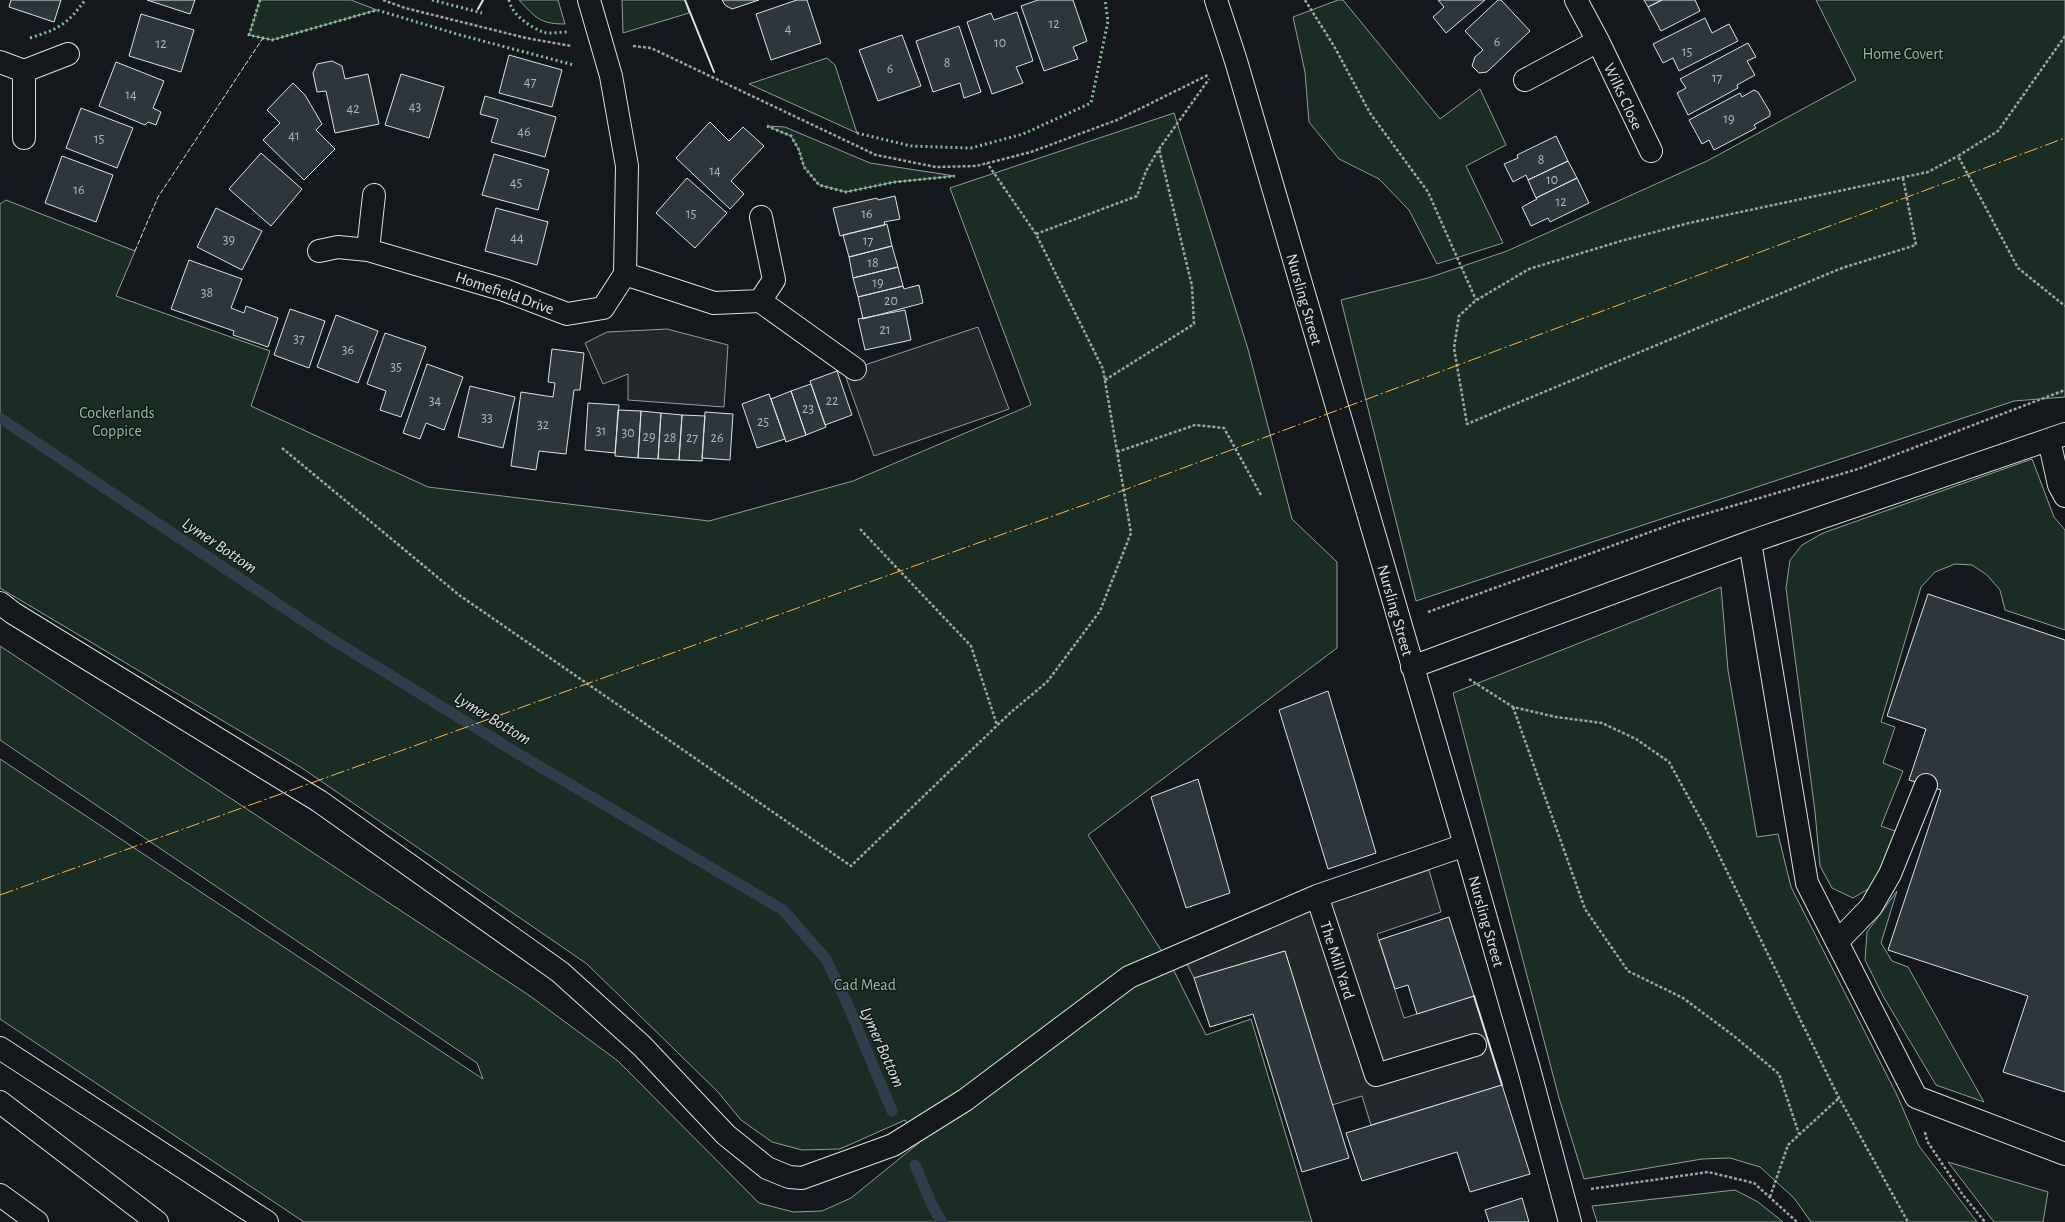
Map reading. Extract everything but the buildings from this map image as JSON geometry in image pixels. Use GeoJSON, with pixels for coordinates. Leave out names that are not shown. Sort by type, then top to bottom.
{"type":"FeatureCollection","features":[{"type":"Feature","properties":{"kind":"main road"},"geometry":{"type":"LineString","coordinates":[[589,0],[611,76],[627,166],[625,274],[714,303],[760,300],[855,369]]}},
{"type":"Feature","properties":{"kind":"main road","name":"Nursling Street"},"geometry":{"type":"LineString","coordinates":[[1216,0],[1236,61],[1465,845],[1529,1069],[1570,1222]]}},
{"type":"Feature","properties":{"kind":"main road","name":"Wilks Close"},"geometry":{"type":"LineString","coordinates":[[1576,0],[1598,41],[1651,151]]}},
{"type":"Feature","properties":{"kind":"main road"},"geometry":{"type":"LineString","coordinates":[[1525,80],[1598,41]]}},
{"type":"Feature","properties":{"kind":"main road"},"geometry":{"type":"LineString","coordinates":[[0,62],[24,71],[68,54]]}},
{"type":"Feature","properties":{"kind":"main road"},"geometry":{"type":"LineString","coordinates":[[24,71],[24,138]]}},
{"type":"Feature","properties":{"kind":"main road"},"geometry":{"type":"LineString","coordinates":[[368,250],[374,195]]}},
{"type":"Feature","properties":{"kind":"main road"},"geometry":{"type":"LineString","coordinates":[[760,300],[774,280],[761,217]]}},
{"type":"Feature","properties":{"kind":"main road","name":"Homefield Drive"},"geometry":{"type":"LineString","coordinates":[[319,251],[338,247],[368,250],[504,290],[567,314],[603,308],[625,274]]}},
{"type":"Feature","properties":{"kind":"main road"},"geometry":{"type":"LineString","coordinates":[[1412,667],[1750,542],[2057,437],[2059,485],[2065,496]]}},
{"type":"Feature","properties":{"kind":"main road"},"geometry":{"type":"LineString","coordinates":[[1750,542],[1807,883],[1916,1097],[2065,1154]]}},
{"type":"Feature","properties":{"kind":"main road"},"geometry":{"type":"LineString","coordinates":[[0,603],[13,613],[319,801],[560,972],[642,1046],[726,1134],[767,1168],[789,1177],[802,1178],[893,1145],[966,1100],[1129,977],[1317,896],[1465,845]]}},
{"type":"Feature","properties":{"kind":"main road"},"geometry":{"type":"LineString","coordinates":[[1837,942],[1870,907],[1890,874],[1926,785]]}},
{"type":"Feature","properties":{"kind":"main road","name":"The Mill Yard"},"geometry":{"type":"LineString","coordinates":[[1317,896],[1376,1075],[1475,1045]]}},
{"type":"Feature","properties":{"kind":"main road"},"geometry":{"type":"LineString","coordinates":[[0,1048],[267,1222]]}},
{"type":"Feature","properties":{"kind":"main road"},"geometry":{"type":"LineString","coordinates":[[0,1102],[157,1222]]}},
{"type":"Feature","properties":{"kind":"main road"},"geometry":{"type":"LineString","coordinates":[[0,1195],[37,1222]]}},
{"type":"Feature","properties":{"kind":"path"},"geometry":{"type":"LineString","coordinates":[[383,0],[405,8],[568,47],[601,41],[651,48],[876,155],[936,167],[976,166],[1031,152],[1117,120],[1214,72],[1159,149],[1146,171],[1137,196],[1036,234]]}},
{"type":"Feature","properties":{"kind":"path"},"geometry":{"type":"LineString","coordinates":[[1305,0],[1334,46],[1370,113],[1428,192],[1476,300]]}},
{"type":"Feature","properties":{"kind":"path"},"geometry":{"type":"LineString","coordinates":[[1903,178],[1916,245],[1842,268],[1467,424],[1454,348],[1459,316],[1476,300],[1529,269],[1621,241],[1689,223],[1928,172],[1958,156],[1998,131],[2065,36]]}},
{"type":"Feature","properties":{"kind":"path"},"geometry":{"type":"LineString","coordinates":[[1104,380],[1194,324],[1192,286],[1159,149]]}},
{"type":"Feature","properties":{"kind":"path"},"geometry":{"type":"LineString","coordinates":[[1958,156],[2018,268],[2065,306]]}},
{"type":"Feature","properties":{"kind":"path"},"geometry":{"type":"LineString","coordinates":[[282,448],[459,595],[851,866],[997,725],[1047,682],[1100,611],[1131,532],[1103,369],[1036,234],[987,163]]}},
{"type":"Feature","properties":{"kind":"path"},"geometry":{"type":"LineString","coordinates":[[1399,622],[1678,522],[1858,469],[2065,390]]}},
{"type":"Feature","properties":{"kind":"path"},"geometry":{"type":"LineString","coordinates":[[1117,452],[1195,426],[1224,428],[1261,495]]}},
{"type":"Feature","properties":{"kind":"path"},"geometry":{"type":"LineString","coordinates":[[860,529],[971,646],[997,725]]}},
{"type":"Feature","properties":{"kind":"path"},"geometry":{"type":"LineString","coordinates":[[1437,658],[1513,707],[1556,718],[1602,723],[1636,739],[1669,762],[1706,828],[1839,1098],[1908,1222]]}},
{"type":"Feature","properties":{"kind":"path"},"geometry":{"type":"LineString","coordinates":[[1513,707],[1585,909],[1628,970],[1682,998],[1734,1036],[1779,1074],[1799,1134]]}},
{"type":"Feature","properties":{"kind":"path"},"geometry":{"type":"LineString","coordinates":[[1916,1097],[1927,1141],[1963,1195],[1985,1222]]}},
{"type":"Feature","properties":{"kind":"path"},"geometry":{"type":"LineString","coordinates":[[1770,1197],[1788,1145],[1839,1098]]}},
{"type":"Feature","properties":{"kind":"path"},"geometry":{"type":"LineString","coordinates":[[1562,1193],[1708,1172],[1754,1183],[1797,1222]]}},
{"type":"Feature","properties":{"kind":"green space"},"geometry":{"type":"Polygon","coordinates":[[[260,0],[351,0],[377,10],[272,40],[249,35],[260,0]]]}},
{"type":"Feature","properties":{"kind":"green space"},"geometry":{"type":"Polygon","coordinates":[[[519,0],[558,0],[565,24],[550,23],[539,19],[534,16],[519,0]]]}},
{"type":"Feature","properties":{"kind":"green space"},"geometry":{"type":"Polygon","coordinates":[[[622,0],[685,0],[689,13],[623,33],[622,0]]]}},
{"type":"Feature","properties":{"kind":"green space"},"geometry":{"type":"Polygon","coordinates":[[[1338,0],[1343,0],[1440,119],[1480,89],[1506,145],[1466,166],[1503,243],[1437,264],[1409,210],[1379,179],[1339,159],[1309,122],[1305,72],[1293,17],[1338,0]]]}},
{"type":"Feature","properties":{"kind":"green space","name":"Home Covert"},"geometry":{"type":"Polygon","coordinates":[[[1816,0],[2065,0],[2065,397],[2014,401],[1416,601],[1341,300],[1428,278],[1507,251],[1707,161],[1856,80],[1816,0]]]}},
{"type":"Feature","properties":{"kind":"green space"},"geometry":{"type":"Polygon","coordinates":[[[827,58],[835,65],[857,133],[749,84],[827,58]]]}},
{"type":"Feature","properties":{"kind":"green space"},"geometry":{"type":"Polygon","coordinates":[[[1174,113],[1248,349],[1292,519],[1337,562],[1337,648],[1088,835],[1173,969],[1206,1035],[1251,1019],[1312,1222],[304,1222],[0,1019],[0,759],[483,1079],[477,1063],[0,740],[0,646],[530,996],[618,1061],[759,1203],[793,1212],[822,1211],[851,1198],[920,1142],[905,1120],[840,1149],[802,1150],[772,1142],[741,1120],[718,1092],[587,964],[302,768],[0,588],[0,204],[6,200],[135,251],[116,296],[270,351],[251,406],[428,487],[709,521],[853,481],[1031,405],[950,188],[1174,113]]]}},
{"type":"Feature","properties":{"kind":"green space"},"geometry":{"type":"Polygon","coordinates":[[[767,126],[785,127],[870,163],[955,176],[895,182],[846,192],[819,185],[804,167],[799,150],[791,136],[767,126]]]}},
{"type":"Feature","properties":{"kind":"green space"},"geometry":{"type":"Polygon","coordinates":[[[2032,459],[2054,517],[2065,530],[2065,630],[2005,610],[2000,590],[1987,575],[1972,565],[1955,564],[1935,572],[1921,587],[1881,722],[1895,727],[1883,763],[1903,771],[1881,826],[1898,832],[1875,885],[1853,898],[1832,888],[1820,866],[1815,812],[1786,588],[1790,560],[1802,545],[1823,533],[2032,459]]]}},
{"type":"Feature","properties":{"kind":"green space"},"geometry":{"type":"Polygon","coordinates":[[[1721,587],[1728,670],[1757,837],[1778,834],[1791,887],[1897,1095],[1919,1146],[1977,1222],[1811,1222],[1794,1198],[1760,1167],[1730,1158],[1702,1159],[1584,1179],[1559,1098],[1453,693],[1721,587]]]}},
{"type":"Feature","properties":{"kind":"green space"},"geometry":{"type":"Polygon","coordinates":[[[1897,891],[1881,943],[1892,961],[1908,967],[1984,1102],[1936,1085],[1883,996],[1865,960],[1867,932],[1897,891]]]}},
{"type":"Feature","properties":{"kind":"green space"},"geometry":{"type":"Polygon","coordinates":[[[1948,1162],[2048,1192],[2043,1222],[1994,1222],[1948,1162]]]}},
{"type":"Feature","properties":{"kind":"green space"},"geometry":{"type":"Polygon","coordinates":[[[1735,1190],[1758,1202],[1783,1222],[1597,1222],[1592,1206],[1735,1190]]]}},
{"type":"Feature","properties":{"kind":"shaded area"},"geometry":{"type":"Polygon","coordinates":[[[978,327],[1009,409],[874,456],[844,372],[978,327]]]}},
{"type":"Feature","properties":{"kind":"shaded area"},"geometry":{"type":"Polygon","coordinates":[[[667,329],[728,345],[724,407],[628,400],[628,374],[603,384],[585,343],[607,332],[667,329]]]}},
{"type":"Feature","properties":{"kind":"shaded area"},"geometry":{"type":"Polygon","coordinates":[[[1429,870],[1441,912],[1377,934],[1404,1018],[1474,996],[1502,1085],[1371,1125],[1362,1096],[1332,1105],[1285,951],[1194,978],[1187,964],[1316,908],[1429,870]]]}},
{"type":"Feature","properties":{"kind":"waterway","name":"Lymer Bottom"},"geometry":{"type":"LineString","coordinates":[[0,418],[320,632],[517,753],[783,910],[826,959],[847,1003],[892,1111]]}},
{"type":"Feature","properties":{"kind":"waterway","name":"Lymer Bottom"},"geometry":{"type":"LineString","coordinates":[[915,1165],[933,1207],[942,1222]]}},
{"type":"Feature","properties":{"kind":"hedge"},"geometry":{"type":"LineString","coordinates":[[30,38],[55,29],[67,21],[85,0]]}},
{"type":"Feature","properties":{"kind":"hedge"},"geometry":{"type":"LineString","coordinates":[[260,0],[249,35],[272,40],[377,10],[460,35],[574,65]]}},
{"type":"Feature","properties":{"kind":"hedge"},"geometry":{"type":"LineString","coordinates":[[432,0],[482,13]]}},
{"type":"Feature","properties":{"kind":"hedge"},"geometry":{"type":"LineString","coordinates":[[509,0],[517,15],[532,27],[546,33],[568,32]]}},
{"type":"Feature","properties":{"kind":"hedge"},"geometry":{"type":"LineString","coordinates":[[857,133],[911,146],[971,148],[1023,134],[1091,103],[1108,21],[1105,0]]}},
{"type":"Feature","properties":{"kind":"hedge"},"geometry":{"type":"LineString","coordinates":[[767,126],[791,136],[799,150],[804,167],[819,185],[846,192],[895,182],[955,176]]}},
{"type":"Feature","properties":{"kind":"fence"},"geometry":{"type":"LineString","coordinates":[[135,251],[158,197],[263,38]]}},
{"type":"Feature","properties":{"kind":"wall"},"geometry":{"type":"LineString","coordinates":[[478,9],[483,0]]}},
{"type":"Feature","properties":{"kind":"wall"},"geometry":{"type":"LineString","coordinates":[[685,0],[714,72]]}},
{"type":"Feature","properties":{"kind":"wall"},"geometry":{"type":"LineString","coordinates":[[1474,996],[1502,1085]]}},
{"type":"Feature","properties":{"kind":"power"},"geometry":{"type":"LineString","coordinates":[[0,895],[1092,502],[2065,138]]}},
{"type":"Feature","properties":{"kind":"park label","name":"Cockerlands Coppice"},"geometry":{"type":"Point","coordinates":[117,421]}},
{"type":"Feature","properties":{"kind":"park label","name":"Cad Mead"},"geometry":{"type":"Point","coordinates":[865,984]}}]}
